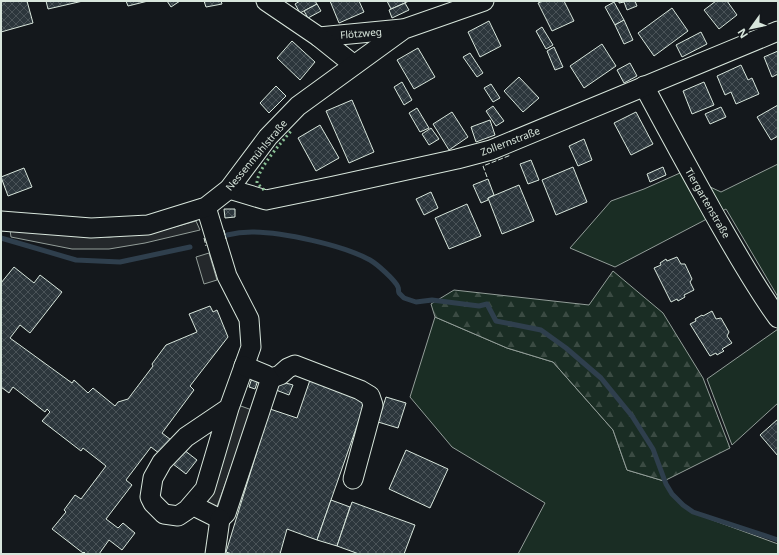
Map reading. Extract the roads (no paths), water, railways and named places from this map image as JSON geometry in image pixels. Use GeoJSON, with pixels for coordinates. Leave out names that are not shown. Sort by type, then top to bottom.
{"type":"FeatureCollection","features":[{"type":"Feature","properties":{"kind":"street","name":"Flötzweg"},"geometry":{"type":"LineString","coordinates":[[266,1],[319,37],[354,65]]}},
{"type":"Feature","properties":{"kind":"street","name":"Nessenmühlstraße"},"geometry":{"type":"LineString","coordinates":[[1,221],[91,228],[148,225],[208,215],[268,137],[298,106],[404,29],[484,1]]}},
{"type":"Feature","properties":{"kind":"street","name":"Flötzweg"},"geometry":{"type":"LineString","coordinates":[[319,37],[404,29]]}},
{"type":"Feature","properties":{"kind":"street","name":"Zollernstraße"},"geometry":{"type":"LineString","coordinates":[[229,189],[266,200],[491,150],[778,31]]}},
{"type":"Feature","properties":{"kind":"street","name":"Tiergartenstraße"},"geometry":{"type":"LineString","coordinates":[[644,86],[674,142],[760,293],[778,318]]}},
{"type":"Feature","properties":{"kind":"street"},"geometry":{"type":"LineString","coordinates":[[208,215],[227,276],[249,319],[251,347],[229,408],[205,489],[192,505],[178,516],[164,514],[152,503],[150,497],[153,478],[162,462],[186,437],[229,408]]}},
{"type":"Feature","properties":{"kind":"street"},"geometry":{"type":"LineString","coordinates":[[269,379],[280,375],[288,368],[295,365],[360,390],[370,396],[373,405],[353,479]]}},
{"type":"Feature","properties":{"kind":"street"},"geometry":{"type":"LineString","coordinates":[[215,554],[220,519],[226,513],[270,381],[266,375],[244,366]]}},
{"type":"Feature","properties":{"kind":"street"},"geometry":{"type":"LineString","coordinates":[[192,505],[220,519]]}},
{"type":"Feature","properties":{"kind":"waterway"},"geometry":{"type":"LineString","coordinates":[[227,235],[245,232],[279,234],[312,240],[344,249],[370,260],[386,272],[398,287],[399,293],[404,298],[416,302],[432,300],[479,306],[487,304],[496,321],[541,330],[566,348],[601,378],[632,416],[653,449],[666,484],[672,494],[683,505],[693,512],[778,540]]}},
{"type":"Feature","properties":{"kind":"waterway"},"geometry":{"type":"LineString","coordinates":[[1,238],[76,260],[120,262],[190,247]]}}]}
